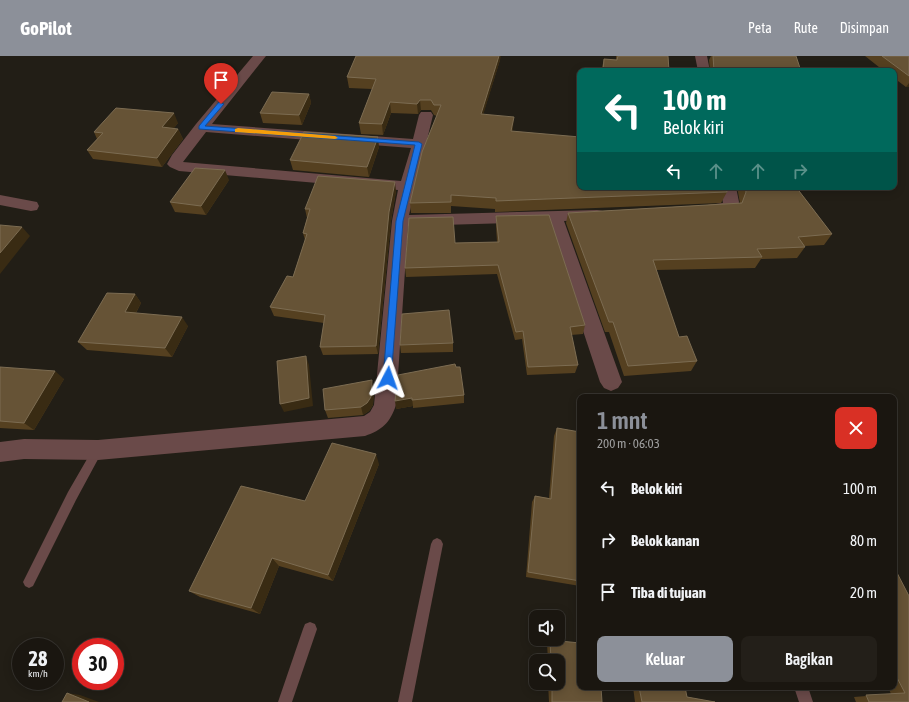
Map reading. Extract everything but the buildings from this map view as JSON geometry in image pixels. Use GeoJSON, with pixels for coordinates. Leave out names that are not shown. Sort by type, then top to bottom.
{"type":"FeatureCollection","features":[{"type":"Feature","properties":{"kind":"street"},"geometry":{"type":"LineString","coordinates":[[260,56],[177,158],[175,164],[179,166],[407,186]]}},
{"type":"Feature","properties":{"kind":"street"},"geometry":{"type":"LineString","coordinates":[[701,56],[703,68]]}},
{"type":"Feature","properties":{"kind":"street"},"geometry":{"type":"LineString","coordinates":[[0,452],[24,450],[98,450],[365,426],[375,422],[381,416],[387,394],[400,221],[407,186],[426,115]]}},
{"type":"Feature","properties":{"kind":"street"},"geometry":{"type":"LineString","coordinates":[[201,128],[419,144]]}},
{"type":"Feature","properties":{"kind":"street"},"geometry":{"type":"LineString","coordinates":[[693,211],[730,208],[731,202],[729,190]]}},
{"type":"Feature","properties":{"kind":"street"},"geometry":{"type":"LineString","coordinates":[[0,200],[31,206]]}},
{"type":"Feature","properties":{"kind":"street"},"geometry":{"type":"LineString","coordinates":[[400,221],[554,218],[616,214]]}},
{"type":"Feature","properties":{"kind":"street"},"geometry":{"type":"LineString","coordinates":[[554,218],[612,382]]}},
{"type":"Feature","properties":{"kind":"lane"},"geometry":{"type":"LineString","coordinates":[[30,582],[72,496],[98,450]]}},
{"type":"Feature","properties":{"kind":"lane"},"geometry":{"type":"LineString","coordinates":[[405,702],[437,544]]}},
{"type":"Feature","properties":{"kind":"lane"},"geometry":{"type":"LineString","coordinates":[[285,702],[310,629]]}},
{"type":"Feature","properties":{"kind":"lane"},"geometry":{"type":"LineString","coordinates":[[802,690],[806,702]]}},
{"type":"Feature","properties":{"kind":"slow traffic"},"geometry":{"type":"LineString","coordinates":[[238,130],[335,138]]}},
{"type":"Feature","properties":{"kind":"route"},"geometry":{"type":"LineString","coordinates":[[221,104],[201,128],[419,144],[407,186],[400,221],[388,378]]}}]}
